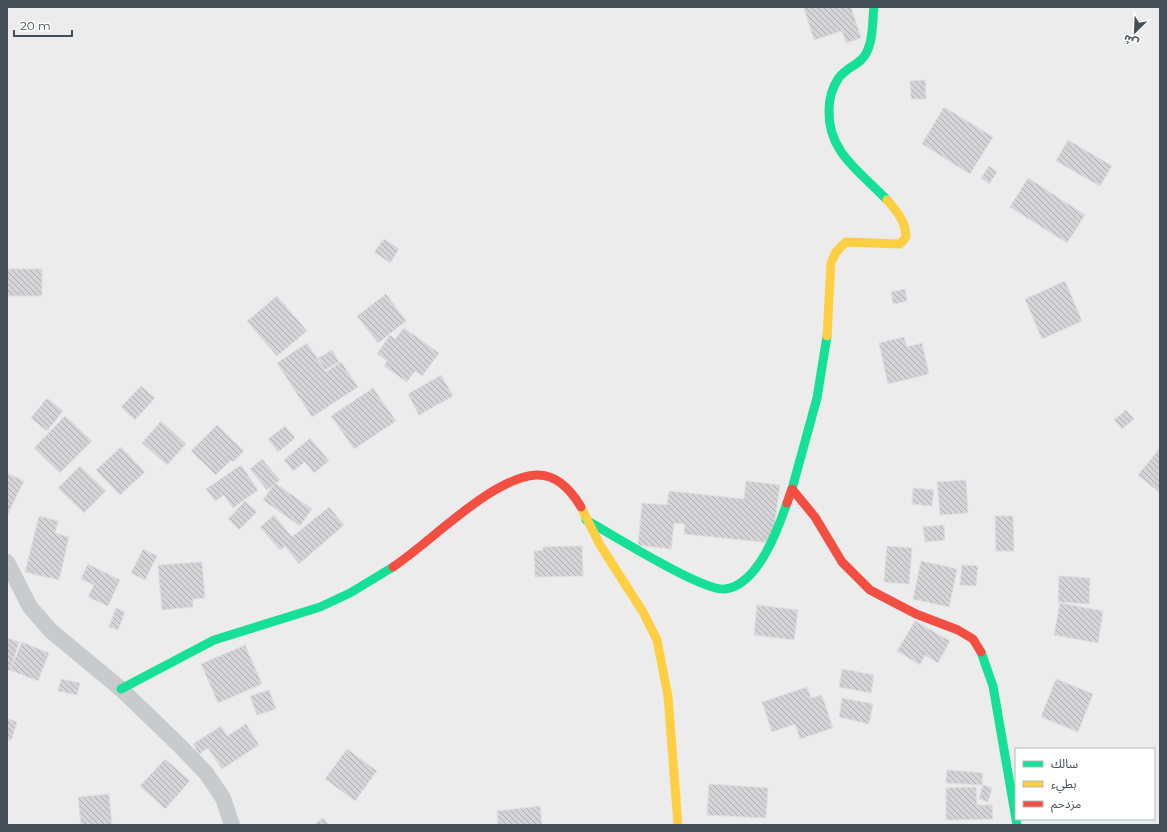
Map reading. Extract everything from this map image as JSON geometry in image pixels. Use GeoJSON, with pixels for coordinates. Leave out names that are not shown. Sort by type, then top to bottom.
{"type":"FeatureCollection","features":[{"type":"Feature","properties":{"kind":"street"},"geometry":{"type":"LineString","coordinates":[[586,520],[703,584],[723,590],[736,586],[756,566],[768,548],[783,518],[813,412],[828,325],[831,259],[840,246],[846,242],[900,244],[904,242],[908,234],[905,224],[893,207],[844,158],[835,145],[829,126],[827,113],[833,89],[844,72],[861,61],[864,56],[870,35],[874,7]]}},
{"type":"Feature","properties":{"kind":"street"},"geometry":{"type":"LineString","coordinates":[[121,690],[214,640],[259,625],[289,618],[322,606],[364,584],[406,559],[457,518],[507,482],[523,476],[546,476],[565,485],[574,496],[586,520],[649,623],[661,655],[670,714],[678,825]]}},
{"type":"Feature","properties":{"kind":"street"},"geometry":{"type":"LineString","coordinates":[[792,490],[815,517],[842,562],[870,590],[916,614],[958,630],[973,639],[979,647],[993,686],[1015,819]]}},
{"type":"Feature","properties":{"kind":"street"},"geometry":{"type":"LineString","coordinates":[[7,562],[30,607],[51,631],[121,690],[206,773],[223,798],[232,825]]}},
{"type":"Feature","properties":{"kind":"building"},"geometry":{"type":"Polygon","coordinates":[[[851,7],[861,38],[846,43],[842,31],[814,40],[804,8],[851,7]]]}},
{"type":"Feature","properties":{"kind":"building"},"geometry":{"type":"Polygon","coordinates":[[[925,80],[926,99],[911,99],[910,81],[925,80]]]}},
{"type":"Feature","properties":{"kind":"building"},"geometry":{"type":"Polygon","coordinates":[[[944,107],[993,137],[970,174],[922,144],[944,107]]]}},
{"type":"Feature","properties":{"kind":"building"},"geometry":{"type":"Polygon","coordinates":[[[1068,140],[1112,166],[1100,186],[1056,161],[1068,140]]]}},
{"type":"Feature","properties":{"kind":"building"},"geometry":{"type":"Polygon","coordinates":[[[989,166],[997,172],[989,184],[981,178],[989,166]]]}},
{"type":"Feature","properties":{"kind":"building"},"geometry":{"type":"Polygon","coordinates":[[[1028,178],[1085,215],[1067,243],[1010,207],[1028,178]]]}},
{"type":"Feature","properties":{"kind":"building"},"geometry":{"type":"Polygon","coordinates":[[[384,239],[399,249],[390,263],[374,252],[384,239]]]}},
{"type":"Feature","properties":{"kind":"building"},"geometry":{"type":"Polygon","coordinates":[[[7,269],[42,269],[42,296],[7,296],[7,269]]]}},
{"type":"Feature","properties":{"kind":"building"},"geometry":{"type":"Polygon","coordinates":[[[1065,281],[1082,321],[1042,339],[1025,299],[1065,281]]]}},
{"type":"Feature","properties":{"kind":"building"},"geometry":{"type":"Polygon","coordinates":[[[905,289],[907,301],[893,304],[891,292],[905,289]]]}},
{"type":"Feature","properties":{"kind":"building"},"geometry":{"type":"Polygon","coordinates":[[[386,294],[406,321],[378,343],[357,316],[386,294]]]}},
{"type":"Feature","properties":{"kind":"building"},"geometry":{"type":"Polygon","coordinates":[[[277,296],[307,331],[277,356],[247,321],[277,296]]]}},
{"type":"Feature","properties":{"kind":"building"},"geometry":{"type":"Polygon","coordinates":[[[404,328],[439,353],[422,376],[415,371],[407,382],[384,366],[387,361],[377,354],[390,335],[395,339],[404,328]]]}},
{"type":"Feature","properties":{"kind":"building"},"geometry":{"type":"Polygon","coordinates":[[[904,337],[907,347],[922,343],[929,374],[888,384],[879,343],[904,337]]]}},
{"type":"Feature","properties":{"kind":"building"},"geometry":{"type":"Polygon","coordinates":[[[307,343],[326,372],[341,362],[358,387],[312,417],[277,363],[307,343]]]}},
{"type":"Feature","properties":{"kind":"building"},"geometry":{"type":"Polygon","coordinates":[[[332,350],[339,362],[325,370],[318,358],[332,350]]]}},
{"type":"Feature","properties":{"kind":"building"},"geometry":{"type":"Polygon","coordinates":[[[441,375],[453,396],[419,415],[408,394],[441,375]]]}},
{"type":"Feature","properties":{"kind":"building"},"geometry":{"type":"Polygon","coordinates":[[[141,386],[155,398],[135,420],[121,407],[141,386]]]}},
{"type":"Feature","properties":{"kind":"building"},"geometry":{"type":"Polygon","coordinates":[[[373,388],[396,421],[354,449],[331,416],[373,388]]]}},
{"type":"Feature","properties":{"kind":"building"},"geometry":{"type":"Polygon","coordinates":[[[47,398],[63,411],[47,431],[31,418],[47,398]]]}},
{"type":"Feature","properties":{"kind":"building"},"geometry":{"type":"Polygon","coordinates":[[[1126,410],[1134,419],[1122,429],[1114,420],[1126,410]]]}},
{"type":"Feature","properties":{"kind":"building"},"geometry":{"type":"Polygon","coordinates":[[[65,416],[92,441],[60,473],[34,448],[65,416]]]}},
{"type":"Feature","properties":{"kind":"building"},"geometry":{"type":"Polygon","coordinates":[[[161,421],[186,444],[167,465],[142,443],[161,421]]]}},
{"type":"Feature","properties":{"kind":"building"},"geometry":{"type":"Polygon","coordinates":[[[217,425],[244,451],[233,462],[231,460],[216,475],[191,451],[217,425]]]}},
{"type":"Feature","properties":{"kind":"building"},"geometry":{"type":"Polygon","coordinates":[[[285,426],[295,438],[278,452],[268,439],[285,426]]]}},
{"type":"Feature","properties":{"kind":"building"},"geometry":{"type":"Polygon","coordinates":[[[310,438],[329,461],[314,473],[305,462],[293,471],[284,460],[310,438]]]}},
{"type":"Feature","properties":{"kind":"building"},"geometry":{"type":"Polygon","coordinates":[[[121,447],[145,472],[120,495],[96,470],[121,447]]]}},
{"type":"Feature","properties":{"kind":"building"},"geometry":{"type":"Polygon","coordinates":[[[1160,448],[1160,493],[1138,475],[1160,448]]]}},
{"type":"Feature","properties":{"kind":"building"},"geometry":{"type":"Polygon","coordinates":[[[262,459],[280,480],[267,490],[250,469],[262,459]]]}},
{"type":"Feature","properties":{"kind":"building"},"geometry":{"type":"Polygon","coordinates":[[[241,465],[258,490],[233,508],[224,495],[215,501],[206,489],[241,465]]]}},
{"type":"Feature","properties":{"kind":"building"},"geometry":{"type":"Polygon","coordinates":[[[80,466],[106,491],[84,513],[58,488],[80,466]]]}},
{"type":"Feature","properties":{"kind":"building"},"geometry":{"type":"Polygon","coordinates":[[[7,473],[24,481],[8,514],[7,514],[7,473]]]}},
{"type":"Feature","properties":{"kind":"building"},"geometry":{"type":"Polygon","coordinates":[[[966,480],[968,513],[940,515],[937,482],[966,480]]]}},
{"type":"Feature","properties":{"kind":"building"},"geometry":{"type":"Polygon","coordinates":[[[746,481],[780,485],[772,543],[684,534],[685,524],[674,523],[671,549],[638,545],[642,503],[667,505],[669,491],[744,499],[746,481]]]}},
{"type":"Feature","properties":{"kind":"building"},"geometry":{"type":"Polygon","coordinates":[[[275,483],[312,509],[300,526],[263,500],[275,483]]]}},
{"type":"Feature","properties":{"kind":"building"},"geometry":{"type":"Polygon","coordinates":[[[913,488],[934,490],[932,506],[912,504],[913,488]]]}},
{"type":"Feature","properties":{"kind":"building"},"geometry":{"type":"Polygon","coordinates":[[[245,501],[257,512],[239,530],[228,519],[245,501]]]}},
{"type":"Feature","properties":{"kind":"building"},"geometry":{"type":"Polygon","coordinates":[[[329,507],[344,525],[299,564],[285,546],[280,550],[260,527],[274,515],[292,537],[329,507]]]}},
{"type":"Feature","properties":{"kind":"building"},"geometry":{"type":"Polygon","coordinates":[[[39,516],[58,521],[55,533],[69,537],[59,580],[25,572],[39,516]]]}},
{"type":"Feature","properties":{"kind":"building"},"geometry":{"type":"Polygon","coordinates":[[[995,516],[1013,516],[1014,551],[996,551],[995,516]]]}},
{"type":"Feature","properties":{"kind":"building"},"geometry":{"type":"Polygon","coordinates":[[[944,525],[945,540],[925,542],[923,527],[944,525]]]}},
{"type":"Feature","properties":{"kind":"building"},"geometry":{"type":"Polygon","coordinates":[[[582,546],[583,576],[535,577],[534,551],[543,550],[543,547],[582,546]]]}},
{"type":"Feature","properties":{"kind":"building"},"geometry":{"type":"Polygon","coordinates":[[[887,546],[912,548],[909,584],[884,582],[887,546]]]}},
{"type":"Feature","properties":{"kind":"building"},"geometry":{"type":"Polygon","coordinates":[[[143,549],[157,556],[145,580],[131,573],[143,549]]]}},
{"type":"Feature","properties":{"kind":"building"},"geometry":{"type":"Polygon","coordinates":[[[921,561],[957,569],[949,607],[913,599],[921,561]]]}},
{"type":"Feature","properties":{"kind":"building"},"geometry":{"type":"Polygon","coordinates":[[[202,562],[205,598],[193,599],[193,607],[162,610],[158,565],[202,562]]]}},
{"type":"Feature","properties":{"kind":"building"},"geometry":{"type":"Polygon","coordinates":[[[88,564],[120,580],[108,606],[88,597],[94,585],[81,579],[88,564]]]}},
{"type":"Feature","properties":{"kind":"building"},"geometry":{"type":"Polygon","coordinates":[[[962,565],[978,566],[976,586],[960,585],[962,565]]]}},
{"type":"Feature","properties":{"kind":"building"},"geometry":{"type":"Polygon","coordinates":[[[1059,576],[1090,578],[1089,604],[1058,602],[1059,576]]]}},
{"type":"Feature","properties":{"kind":"building"},"geometry":{"type":"Polygon","coordinates":[[[1060,603],[1103,611],[1098,643],[1054,635],[1060,603]]]}},
{"type":"Feature","properties":{"kind":"building"},"geometry":{"type":"Polygon","coordinates":[[[757,605],[798,610],[794,640],[754,635],[757,605]]]}},
{"type":"Feature","properties":{"kind":"building"},"geometry":{"type":"Polygon","coordinates":[[[116,608],[125,612],[118,630],[109,627],[116,608]]]}},
{"type":"Feature","properties":{"kind":"building"},"geometry":{"type":"Polygon","coordinates":[[[915,621],[950,641],[938,663],[925,655],[920,665],[897,651],[915,621]]]}},
{"type":"Feature","properties":{"kind":"building"},"geometry":{"type":"Polygon","coordinates":[[[7,638],[19,642],[10,671],[7,670],[7,638]]]}},
{"type":"Feature","properties":{"kind":"building"},"geometry":{"type":"Polygon","coordinates":[[[22,642],[49,653],[38,681],[10,670],[22,642]]]}},
{"type":"Feature","properties":{"kind":"building"},"geometry":{"type":"Polygon","coordinates":[[[245,645],[262,684],[218,703],[201,664],[245,645]]]}},
{"type":"Feature","properties":{"kind":"building"},"geometry":{"type":"Polygon","coordinates":[[[842,669],[874,675],[871,693],[839,687],[842,669]]]}},
{"type":"Feature","properties":{"kind":"building"},"geometry":{"type":"Polygon","coordinates":[[[61,679],[80,683],[77,695],[58,691],[61,679]]]}},
{"type":"Feature","properties":{"kind":"building"},"geometry":{"type":"Polygon","coordinates":[[[1056,679],[1093,694],[1078,732],[1041,717],[1056,679]]]}},
{"type":"Feature","properties":{"kind":"building"},"geometry":{"type":"Polygon","coordinates":[[[807,687],[811,698],[822,695],[833,728],[800,739],[795,724],[772,732],[762,702],[807,687]]]}},
{"type":"Feature","properties":{"kind":"building"},"geometry":{"type":"Polygon","coordinates":[[[269,690],[276,709],[257,715],[250,696],[269,690]]]}},
{"type":"Feature","properties":{"kind":"building"},"geometry":{"type":"Polygon","coordinates":[[[842,698],[873,704],[869,724],[839,717],[842,698]]]}},
{"type":"Feature","properties":{"kind":"building"},"geometry":{"type":"Polygon","coordinates":[[[7,718],[17,722],[11,741],[7,739],[7,718]]]}},
{"type":"Feature","properties":{"kind":"building"},"geometry":{"type":"Polygon","coordinates":[[[246,724],[259,745],[222,769],[208,748],[199,754],[193,744],[221,726],[227,736],[246,724]]]}},
{"type":"Feature","properties":{"kind":"building"},"geometry":{"type":"Polygon","coordinates":[[[347,749],[377,771],[355,801],[325,779],[347,749]]]}},
{"type":"Feature","properties":{"kind":"building"},"geometry":{"type":"Polygon","coordinates":[[[165,759],[190,781],[165,809],[140,786],[165,759]]]}},
{"type":"Feature","properties":{"kind":"building"},"geometry":{"type":"Polygon","coordinates":[[[947,770],[983,773],[982,785],[946,783],[947,770]]]}},
{"type":"Feature","properties":{"kind":"building"},"geometry":{"type":"Polygon","coordinates":[[[709,784],[768,788],[766,818],[707,815],[709,784]]]}},
{"type":"Feature","properties":{"kind":"building"},"geometry":{"type":"Polygon","coordinates":[[[983,785],[992,788],[988,802],[979,799],[983,785]]]}},
{"type":"Feature","properties":{"kind":"building"},"geometry":{"type":"Polygon","coordinates":[[[976,787],[977,805],[992,805],[993,819],[946,820],[946,788],[976,787]]]}},
{"type":"Feature","properties":{"kind":"building"},"geometry":{"type":"Polygon","coordinates":[[[109,794],[112,825],[81,825],[78,797],[109,794]]]}},
{"type":"Feature","properties":{"kind":"building"},"geometry":{"type":"Polygon","coordinates":[[[540,806],[542,825],[498,825],[497,811],[540,806]]]}},
{"type":"Feature","properties":{"kind":"building"},"geometry":{"type":"Polygon","coordinates":[[[323,818],[329,825],[313,825],[323,818]]]}},
{"type":"Feature","properties":{"kind":"traffic: fast"},"geometry":{"type":"LineString","coordinates":[[874,7],[872,35],[868,49],[861,60],[840,76],[831,94],[829,111],[830,126],[834,139],[848,161],[887,200]]}},
{"type":"Feature","properties":{"kind":"traffic: fast"},"geometry":{"type":"LineString","coordinates":[[792,489],[817,398],[827,336]]}},
{"type":"Feature","properties":{"kind":"traffic: fast"},"geometry":{"type":"LineString","coordinates":[[586,520],[678,572],[697,581],[725,589],[737,585],[747,578],[757,567],[772,541],[787,503]]}},
{"type":"Feature","properties":{"kind":"traffic: fast"},"geometry":{"type":"LineString","coordinates":[[121,689],[214,640],[320,607],[350,593],[393,567]]}},
{"type":"Feature","properties":{"kind":"traffic: fast"},"geometry":{"type":"LineString","coordinates":[[981,652],[993,686],[1015,813]]}},
{"type":"Feature","properties":{"kind":"traffic: fast"},"geometry":{"type":"LineString","coordinates":[[1016,820],[1017,825]]}},
{"type":"Feature","properties":{"kind":"traffic: slow"},"geometry":{"type":"LineString","coordinates":[[827,336],[831,263],[836,252],[846,242],[900,244],[906,237],[903,222],[887,200]]}},
{"type":"Feature","properties":{"kind":"traffic: slow"},"geometry":{"type":"LineString","coordinates":[[581,507],[600,545],[643,612],[657,640],[668,696],[678,825]]}},
{"type":"Feature","properties":{"kind":"traffic: jam"},"geometry":{"type":"LineString","coordinates":[[393,567],[481,499],[500,487],[518,479],[536,475],[544,475],[557,480],[568,489],[581,507]]}},
{"type":"Feature","properties":{"kind":"traffic: jam"},"geometry":{"type":"LineString","coordinates":[[787,503],[792,489],[815,517],[842,562],[870,590],[916,614],[958,630],[973,639],[981,652]]}}]}
